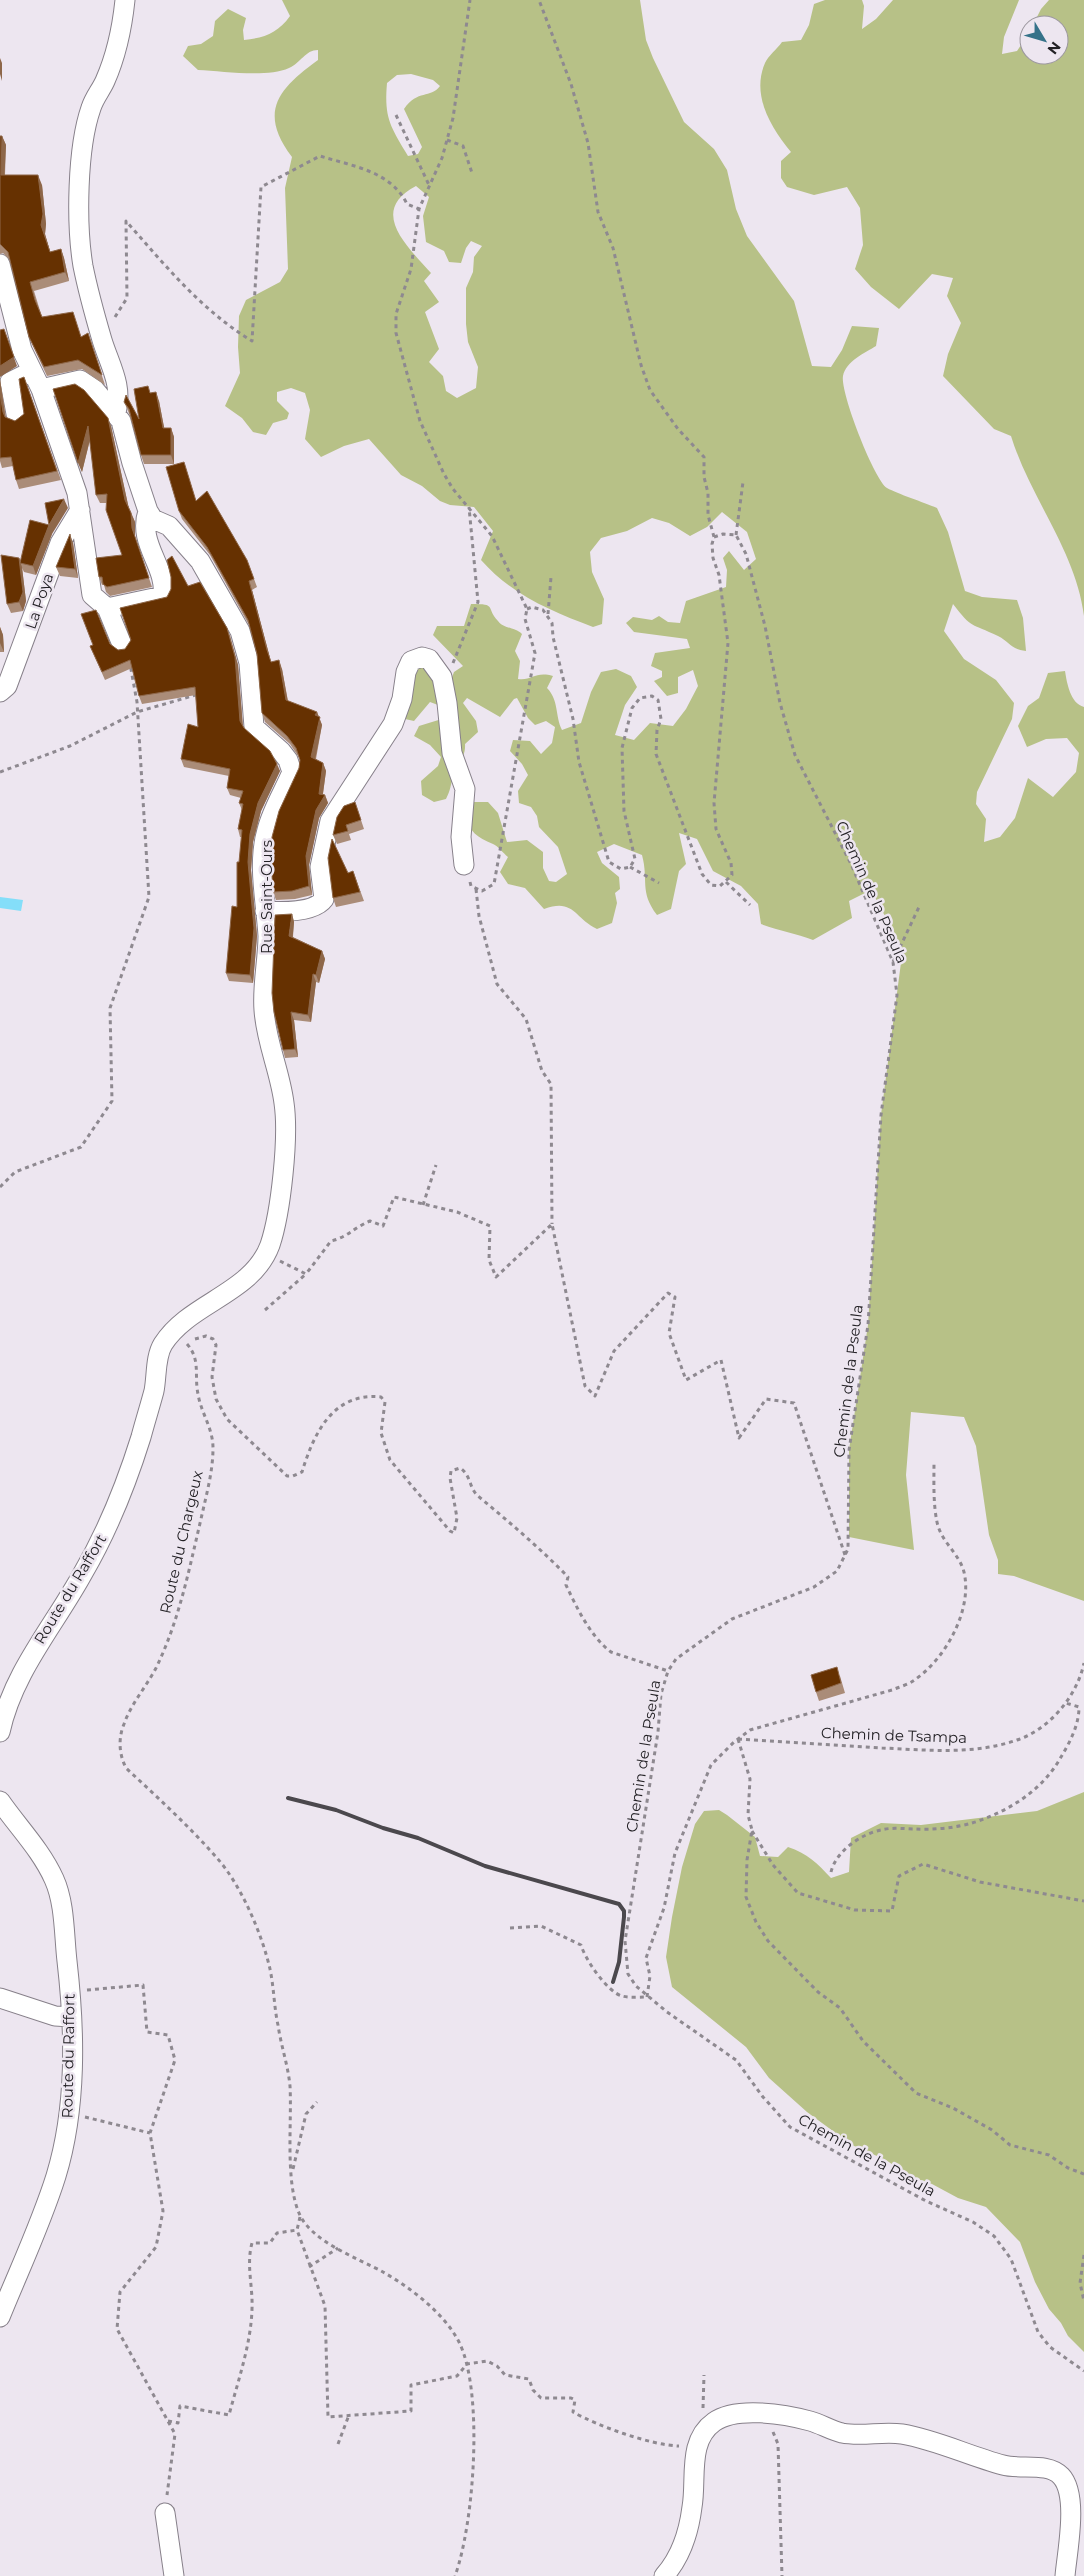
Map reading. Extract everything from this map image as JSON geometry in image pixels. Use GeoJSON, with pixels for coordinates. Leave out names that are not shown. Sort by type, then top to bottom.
{"type":"FeatureCollection","features":[{"type":"Feature","properties":{"kind":"street"},"geometry":{"type":"LineString","coordinates":[[116,413],[118,405],[117,379],[97,322],[86,280],[78,229],[85,130],[91,106],[104,84],[116,56],[125,0]]}},
{"type":"Feature","properties":{"kind":"street"},"geometry":{"type":"LineString","coordinates":[[0,264],[8,326],[41,388],[65,454],[80,510],[92,595],[107,608],[123,647]]}},
{"type":"Feature","properties":{"kind":"street"},"geometry":{"type":"LineString","coordinates":[[17,418],[10,382],[32,371]]}},
{"type":"Feature","properties":{"kind":"street"},"geometry":{"type":"LineString","coordinates":[[41,388],[80,380],[95,390],[121,421],[132,463],[148,511],[144,524],[148,546],[159,570],[164,596],[107,608]]}},
{"type":"Feature","properties":{"kind":"street","name":"La Poya"},"geometry":{"type":"LineString","coordinates":[[0,692],[7,686],[11,677],[60,543],[80,510]]}},
{"type":"Feature","properties":{"kind":"street","name":"Rue Saint-Ours"},"geometry":{"type":"LineString","coordinates":[[148,511],[153,519],[170,526],[179,535],[200,561],[221,594],[240,631],[249,663],[254,727],[281,751],[288,760],[292,772],[266,830],[263,852],[268,938],[263,1009],[268,1043],[284,1103],[286,1127],[285,1155],[274,1227],[266,1254],[246,1279],[192,1315],[173,1332]]}},
{"type":"Feature","properties":{"kind":"street"},"geometry":{"type":"LineString","coordinates":[[265,911],[279,912],[320,903],[324,899],[320,867],[330,821],[393,724],[402,699],[406,672],[411,662],[422,657],[429,659],[442,677],[452,753],[465,789],[461,837],[464,865]]}},
{"type":"Feature","properties":{"kind":"street","name":"Route du Raffort"},"geometry":{"type":"LineString","coordinates":[[0,1732],[10,1701],[30,1655],[83,1573],[117,1507],[129,1475],[149,1407],[159,1354],[173,1332]]}},
{"type":"Feature","properties":{"kind":"street","name":"Route du Raffort"},"geometry":{"type":"LineString","coordinates":[[0,1801],[40,1856],[55,1881],[70,1991],[71,2017],[69,2113],[62,2154],[51,2189],[0,2317]]}},
{"type":"Feature","properties":{"kind":"street"},"geometry":{"type":"LineString","coordinates":[[0,1998],[55,2016],[71,2017]]}},
{"type":"Feature","properties":{"kind":"street"},"geometry":{"type":"LineString","coordinates":[[664,2576],[676,2560],[688,2529],[693,2501],[696,2451],[702,2434],[710,2424],[720,2418],[736,2413],[763,2414],[808,2420],[844,2433],[904,2434],[1004,2466],[1054,2471],[1063,2478],[1070,2497],[1065,2576]]}},
{"type":"Feature","properties":{"kind":"street"},"geometry":{"type":"LineString","coordinates":[[165,2513],[174,2576]]}},
{"type":"Feature","properties":{"kind":"path"},"geometry":{"type":"LineString","coordinates":[[464,865],[471,886],[482,892],[494,884],[535,653],[525,618],[528,609],[492,536],[444,474],[420,421],[396,333],[396,314],[411,268],[419,209],[442,158],[447,140],[461,74],[470,0]]}},
{"type":"Feature","properties":{"kind":"path"},"geometry":{"type":"LineString","coordinates":[[528,609],[532,607],[543,610],[552,623],[553,637],[573,719],[579,762],[609,862],[622,870],[630,867],[635,859],[624,811],[622,748],[632,708],[640,698],[652,696],[658,700],[661,718],[657,730],[656,754],[678,815],[702,874],[711,885],[720,886],[726,882],[732,875],[731,863],[716,829],[714,803],[728,635],[720,575],[713,558],[712,544],[714,537],[708,516],[704,457],[678,429],[650,390],[641,365],[613,248],[598,212],[588,143],[571,84],[539,0]]}},
{"type":"Feature","properties":{"kind":"path"},"geometry":{"type":"LineString","coordinates":[[396,115],[430,186]]}},
{"type":"Feature","properties":{"kind":"path"},"geometry":{"type":"LineString","coordinates":[[447,140],[463,146],[472,173]]}},
{"type":"Feature","properties":{"kind":"path"},"geometry":{"type":"LineString","coordinates":[[112,322],[127,298],[126,221],[186,289],[225,324],[252,341],[262,187],[320,156],[380,174],[403,196],[407,204],[419,209]]}},
{"type":"Feature","properties":{"kind":"path"},"geometry":{"type":"LineString","coordinates":[[714,537],[724,534],[736,535],[743,482]]}},
{"type":"Feature","properties":{"kind":"path"},"geometry":{"type":"LineString","coordinates":[[442,677],[452,666],[478,602],[469,506]]}},
{"type":"Feature","properties":{"kind":"path","name":"Chemin de la Pseula"},"geometry":{"type":"LineString","coordinates":[[736,535],[746,554],[765,626],[780,703],[796,755],[851,864],[893,962],[897,995],[881,1115],[868,1324],[849,1450],[849,1537],[845,1556],[837,1571],[814,1587],[732,1619],[676,1659],[668,1671],[661,1694],[658,1732],[625,1941],[628,1974],[647,1997],[736,2060],[790,2127],[926,2201],[972,2222],[994,2236],[1011,2259],[1038,2332],[1050,2347],[1084,2371]]}},
{"type":"Feature","properties":{"kind":"path"},"geometry":{"type":"LineString","coordinates":[[548,615],[551,577]]}},
{"type":"Feature","properties":{"kind":"path"},"geometry":{"type":"LineString","coordinates":[[0,1187],[15,1172],[81,1147],[112,1101],[110,1008],[149,898],[133,672],[123,647]]}},
{"type":"Feature","properties":{"kind":"path"},"geometry":{"type":"LineString","coordinates":[[0,772],[70,746],[137,712],[207,692]]}},
{"type":"Feature","properties":{"kind":"path"},"geometry":{"type":"LineString","coordinates":[[630,867],[659,883]]}},
{"type":"Feature","properties":{"kind":"path"},"geometry":{"type":"LineString","coordinates":[[726,882],[750,905]]}},
{"type":"Feature","properties":{"kind":"path"},"geometry":{"type":"LineString","coordinates":[[476,889],[479,916],[497,984],[526,1019],[542,1070],[551,1084],[552,1224],[585,1386],[595,1396],[614,1351],[668,1292],[675,1297],[669,1333],[686,1380],[721,1360],[739,1438],[766,1399],[794,1403],[845,1556]]}},
{"type":"Feature","properties":{"kind":"path"},"geometry":{"type":"LineString","coordinates":[[893,962],[919,907]]}},
{"type":"Feature","properties":{"kind":"path"},"geometry":{"type":"LineString","coordinates":[[423,1205],[436,1165]]}},
{"type":"Feature","properties":{"kind":"path"},"geometry":{"type":"LineString","coordinates":[[265,1310],[306,1274],[331,1241],[344,1238],[355,1227],[370,1221],[383,1226],[394,1197],[457,1212],[490,1226],[489,1260],[496,1277],[552,1224]]}},
{"type":"Feature","properties":{"kind":"path"},"geometry":{"type":"LineString","coordinates":[[266,1254],[306,1274]]}},
{"type":"Feature","properties":{"kind":"path"},"geometry":{"type":"LineString","coordinates":[[173,1332],[188,1344],[198,1337],[213,1339],[216,1345],[212,1378],[216,1400],[227,1419],[287,1476],[293,1476],[302,1472],[313,1439],[330,1415],[354,1401],[372,1396],[381,1396],[386,1402],[381,1433],[390,1460],[450,1531],[454,1533],[457,1518],[450,1478],[451,1471],[460,1468],[467,1472],[476,1495],[494,1507],[568,1577],[566,1585],[579,1612],[605,1647],[611,1652],[668,1671]]}},
{"type":"Feature","properties":{"kind":"path","name":"Route du Chargeux"},"geometry":{"type":"LineString","coordinates":[[188,1344],[196,1354],[197,1391],[211,1430],[213,1448],[210,1477],[188,1578],[170,1634],[155,1668],[124,1724],[120,1743],[120,1756],[126,1768],[219,1860],[241,1893],[259,1936],[270,1967],[278,2027],[289,2076],[292,2172],[295,2204],[300,2217]]}},
{"type":"Feature","properties":{"kind":"path"},"geometry":{"type":"LineString","coordinates":[[510,1928],[541,1926],[581,1945],[585,1958],[609,1989],[622,1996],[647,1997],[650,1976],[646,1958],[664,1908],[674,1853],[711,1765],[750,1730],[892,1690],[913,1681],[937,1659],[956,1627],[963,1608],[965,1594],[964,1573],[959,1558],[945,1541],[937,1522],[934,1461]]}},
{"type":"Feature","properties":{"kind":"path","name":"Chemin de Tsampa"},"geometry":{"type":"LineString","coordinates":[[738,1739],[930,1750],[970,1749],[1004,1744],[1036,1732],[1066,1703],[1082,1673],[1084,1663]]}},
{"type":"Feature","properties":{"kind":"path"},"geometry":{"type":"LineString","coordinates":[[831,1872],[833,1862],[844,1850],[863,1836],[882,1829],[925,1830],[971,1823],[1007,1810],[1052,1773],[1072,1738],[1079,1708],[1066,1703]]}},
{"type":"Feature","properties":{"kind":"path"},"geometry":{"type":"LineString","coordinates":[[738,1739],[750,1779],[748,1815],[752,1830],[772,1865],[798,1892],[855,1910],[892,1911],[899,1876],[923,1864],[980,1882],[1084,1901]]}},
{"type":"Feature","properties":{"kind":"path"},"geometry":{"type":"LineString","coordinates":[[752,1830],[746,1860],[746,1898],[756,1922],[768,1941],[818,1992],[845,2014],[863,2041],[916,2093],[953,2108],[992,2130],[1010,2145],[1050,2155],[1068,2168],[1084,2174]]}},
{"type":"Feature","properties":{"kind":"path"},"geometry":{"type":"LineString","coordinates":[[70,1991],[143,1986],[147,2032],[168,2035],[175,2060],[150,2133],[163,2211],[156,2247],[120,2292],[117,2329],[175,2434],[165,2513]]}},
{"type":"Feature","properties":{"kind":"path"},"geometry":{"type":"LineString","coordinates":[[292,2172],[306,2114],[317,2102]]}},
{"type":"Feature","properties":{"kind":"path"},"geometry":{"type":"LineString","coordinates":[[69,2113],[150,2133]]}},
{"type":"Feature","properties":{"kind":"path"},"geometry":{"type":"LineString","coordinates":[[300,2217],[297,2230],[309,2267],[325,2306],[328,2417],[411,2411],[411,2385],[457,2376],[467,2364],[487,2362],[496,2366],[505,2375],[529,2379],[533,2390],[541,2398],[571,2398],[575,2400],[573,2412],[594,2422],[661,2446],[682,2446],[696,2451]]}},
{"type":"Feature","properties":{"kind":"path"},"geometry":{"type":"LineString","coordinates":[[300,2217],[320,2237],[385,2273],[422,2299],[440,2316],[459,2341],[467,2364],[473,2403],[474,2450],[466,2542],[455,2576]]}},
{"type":"Feature","properties":{"kind":"path"},"geometry":{"type":"LineString","coordinates":[[168,2421],[178,2423],[180,2406],[229,2415],[246,2353],[252,2309],[248,2257],[252,2243],[270,2243],[277,2232],[297,2230]]}},
{"type":"Feature","properties":{"kind":"path"},"geometry":{"type":"LineString","coordinates":[[309,2267],[338,2248]]}},
{"type":"Feature","properties":{"kind":"path"},"geometry":{"type":"LineString","coordinates":[[1084,2255],[1080,2283],[1084,2300]]}},
{"type":"Feature","properties":{"kind":"path"},"geometry":{"type":"LineString","coordinates":[[704,2375],[702,2404],[704,2416],[710,2424]]}},
{"type":"Feature","properties":{"kind":"path"},"geometry":{"type":"LineString","coordinates":[[763,2414],[778,2444],[782,2576]]}},
{"type":"Feature","properties":{"kind":"path"},"geometry":{"type":"LineString","coordinates":[[338,2444],[349,2415]]}},
{"type":"Feature","properties":{"kind":"green space"},"geometry":{"type":"Polygon","coordinates":[[[282,0],[640,0],[646,40],[653,58],[684,122],[714,149],[727,170],[736,209],[747,236],[794,301],[812,366],[831,367],[842,350],[852,326],[879,328],[876,346],[848,366],[843,376],[843,385],[859,435],[881,481],[887,488],[937,508],[948,532],[965,591],[982,597],[1017,600],[1023,618],[1026,651],[1013,647],[1002,638],[968,622],[953,604],[944,631],[964,659],[996,680],[1014,703],[1012,719],[977,792],[976,804],[986,819],[984,842],[1000,837],[1015,818],[1028,778],[1053,797],[1076,772],[1079,753],[1067,738],[1046,739],[1027,747],[1018,726],[1028,706],[1039,698],[1048,673],[1065,671],[1072,697],[1079,705],[1084,707],[1084,1601],[1014,1576],[998,1574],[998,1560],[989,1535],[976,1446],[964,1417],[911,1412],[906,1475],[914,1550],[849,1537],[849,1450],[868,1325],[881,1115],[902,955],[901,946],[871,890],[849,901],[852,918],[813,940],[761,924],[758,904],[741,886],[713,871],[697,839],[679,833],[686,864],[679,871],[671,909],[657,915],[651,907],[646,892],[642,855],[614,844],[597,852],[602,863],[619,877],[620,889],[615,893],[617,903],[612,923],[597,929],[568,908],[554,906],[544,909],[525,888],[508,884],[500,872],[508,857],[495,845],[474,833],[468,817],[472,802],[488,802],[498,813],[507,842],[527,840],[543,852],[543,868],[549,881],[556,882],[567,874],[558,847],[539,827],[537,816],[531,807],[519,803],[518,791],[528,775],[522,764],[510,751],[513,740],[530,741],[541,754],[552,743],[555,727],[546,721],[535,725],[528,718],[517,698],[514,699],[500,717],[467,698],[463,703],[476,721],[478,732],[465,744],[464,753],[454,773],[446,799],[434,802],[422,795],[421,781],[438,766],[441,757],[430,745],[414,736],[419,726],[445,718],[438,705],[430,702],[414,721],[405,719],[411,669],[425,663],[451,680],[454,672],[463,666],[433,635],[437,626],[464,626],[471,604],[490,607],[500,624],[522,634],[515,651],[520,661],[518,679],[527,679],[538,675],[553,676],[547,688],[555,703],[562,730],[581,723],[591,692],[601,672],[616,669],[631,676],[637,687],[625,705],[615,735],[634,740],[650,723],[673,726],[686,709],[698,686],[693,670],[678,677],[678,693],[667,696],[654,681],[662,677],[662,671],[651,666],[655,653],[690,648],[687,639],[634,632],[626,623],[633,617],[652,620],[659,616],[668,622],[680,623],[686,601],[726,587],[727,570],[723,558],[729,551],[744,570],[756,559],[747,532],[722,512],[707,527],[690,536],[669,523],[652,518],[627,531],[601,538],[590,552],[592,572],[604,599],[602,624],[593,627],[533,601],[506,583],[481,560],[493,531],[474,507],[450,505],[440,501],[422,486],[401,475],[369,439],[344,446],[321,457],[305,439],[310,410],[305,393],[291,388],[277,392],[277,401],[289,413],[287,419],[273,423],[266,435],[253,432],[242,418],[225,406],[240,373],[238,347],[239,316],[246,300],[280,282],[288,269],[285,188],[292,157],[276,127],[275,114],[277,102],[292,81],[318,60],[318,50],[306,54],[289,68],[269,73],[198,70],[183,56],[188,46],[201,44],[213,36],[215,21],[228,9],[246,18],[243,30],[244,40],[270,34],[281,27],[290,16],[282,0]],[[411,74],[397,75],[387,83],[386,95],[386,105],[390,121],[408,156],[418,154],[422,147],[404,109],[414,99],[436,90],[440,86],[433,80],[411,74]],[[416,186],[402,196],[395,206],[393,217],[403,240],[431,273],[424,281],[439,302],[425,312],[439,349],[429,362],[443,376],[446,391],[457,398],[476,388],[478,367],[468,342],[466,288],[473,272],[474,257],[482,246],[471,241],[466,248],[461,263],[449,262],[444,251],[426,242],[423,216],[429,197],[416,186]]]}},
{"type":"Feature","properties":{"kind":"green space"},"geometry":{"type":"Polygon","coordinates":[[[825,0],[862,0],[864,6],[862,29],[876,19],[893,0],[1019,0],[1004,37],[1002,54],[1017,51],[1019,48],[1019,65],[1069,65],[1069,15],[1038,15],[1049,0],[1084,0],[1084,616],[1072,569],[1029,481],[1011,436],[994,429],[943,376],[948,354],[961,323],[947,296],[953,278],[932,274],[899,309],[871,287],[855,269],[863,245],[860,208],[847,187],[814,195],[787,187],[781,178],[781,161],[791,152],[770,122],[765,110],[760,87],[761,75],[766,60],[782,42],[801,40],[809,25],[814,4],[825,0]]]}},
{"type":"Feature","properties":{"kind":"green space"},"geometry":{"type":"Polygon","coordinates":[[[1084,1792],[1084,2352],[1068,2336],[1061,2323],[1049,2309],[1035,2282],[1020,2242],[986,2207],[958,2198],[932,2184],[909,2176],[886,2160],[852,2145],[807,2112],[769,2078],[746,2047],[672,1987],[666,1957],[682,1867],[695,1824],[704,1811],[719,1810],[755,1837],[760,1856],[778,1857],[788,1847],[801,1852],[831,1878],[849,1872],[851,1838],[881,1823],[921,1825],[1037,1811],[1084,1792]]]}},
{"type":"Feature","properties":{"kind":"water"},"geometry":{"type":"Polygon","coordinates":[[[0,897],[23,900],[21,911],[0,908],[0,897]]]}},
{"type":"Feature","properties":{"kind":"building"},"geometry":{"type":"Polygon","coordinates":[[[0,136],[2,136],[1,175],[38,175],[43,214],[41,225],[50,252],[61,249],[65,272],[30,282],[42,317],[73,312],[81,337],[88,333],[102,375],[78,360],[44,367],[29,337],[8,252],[0,244],[0,136]]]}},
{"type":"Feature","properties":{"kind":"building"},"geometry":{"type":"Polygon","coordinates":[[[4,329],[14,357],[0,366],[0,330],[4,329]]]}},
{"type":"Feature","properties":{"kind":"building"},"geometry":{"type":"Polygon","coordinates":[[[24,377],[57,471],[16,480],[11,457],[0,458],[0,393],[5,417],[15,421],[24,414],[19,379],[24,377]]]}},
{"type":"Feature","properties":{"kind":"building"},"geometry":{"type":"Polygon","coordinates":[[[75,384],[84,390],[108,418],[125,500],[131,513],[132,528],[149,578],[107,587],[103,584],[102,577],[99,577],[96,558],[122,555],[106,510],[107,494],[96,495],[88,426],[78,463],[53,389],[75,384]]]}},
{"type":"Feature","properties":{"kind":"building"},"geometry":{"type":"Polygon","coordinates":[[[148,386],[150,393],[156,392],[163,428],[171,428],[171,455],[141,455],[129,409],[124,402],[126,395],[139,419],[134,389],[148,386]]]}},
{"type":"Feature","properties":{"kind":"building"},"geometry":{"type":"Polygon","coordinates":[[[184,462],[196,501],[207,491],[247,560],[254,579],[249,581],[267,650],[271,662],[279,660],[286,700],[317,712],[315,715],[320,717],[311,757],[323,763],[319,794],[325,795],[316,810],[306,856],[309,886],[292,891],[273,892],[272,837],[279,811],[299,768],[300,760],[296,748],[287,736],[262,713],[257,654],[248,620],[207,547],[179,511],[166,467],[184,462]]]}},
{"type":"Feature","properties":{"kind":"building"},"geometry":{"type":"Polygon","coordinates":[[[64,499],[49,525],[45,503],[64,499]]]}},
{"type":"Feature","properties":{"kind":"building"},"geometry":{"type":"Polygon","coordinates":[[[30,520],[49,525],[33,566],[20,563],[30,520]]]}},
{"type":"Feature","properties":{"kind":"building"},"geometry":{"type":"Polygon","coordinates":[[[70,534],[75,569],[56,567],[70,534]]]}},
{"type":"Feature","properties":{"kind":"building"},"geometry":{"type":"Polygon","coordinates":[[[1,555],[19,558],[23,592],[19,602],[7,604],[1,555]]]}},
{"type":"Feature","properties":{"kind":"building"},"geometry":{"type":"Polygon","coordinates":[[[172,556],[188,586],[200,582],[227,628],[235,657],[240,721],[244,728],[270,751],[277,764],[258,803],[250,834],[248,862],[254,928],[250,975],[226,973],[232,906],[237,907],[237,862],[239,862],[242,830],[238,829],[243,804],[239,803],[243,791],[227,788],[230,769],[181,759],[188,724],[198,727],[195,687],[139,696],[130,660],[102,672],[90,646],[93,645],[81,614],[96,610],[110,644],[118,650],[125,649],[131,640],[120,608],[167,597],[171,589],[171,577],[167,560],[172,556]]]}},
{"type":"Feature","properties":{"kind":"building"},"geometry":{"type":"Polygon","coordinates":[[[355,802],[361,820],[346,825],[348,831],[333,835],[337,817],[344,806],[355,802]]]}},
{"type":"Feature","properties":{"kind":"building"},"geometry":{"type":"Polygon","coordinates":[[[332,839],[348,873],[353,871],[360,892],[333,898],[328,858],[332,839]]]}},
{"type":"Feature","properties":{"kind":"building"},"geometry":{"type":"Polygon","coordinates":[[[292,914],[289,936],[322,951],[316,975],[313,974],[308,1015],[291,1012],[295,1049],[283,1050],[274,1012],[272,993],[275,915],[292,914]]]}},
{"type":"Feature","properties":{"kind":"building"},"geometry":{"type":"Polygon","coordinates":[[[837,1667],[841,1683],[816,1692],[811,1675],[837,1667]]]}},
{"type":"Feature","properties":{"kind":"railway"},"geometry":{"type":"LineString","coordinates":[[288,1798],[336,1810],[383,1828],[418,1838],[485,1866],[619,1904],[624,1911],[624,1917],[619,1962],[613,1982]]}}]}
